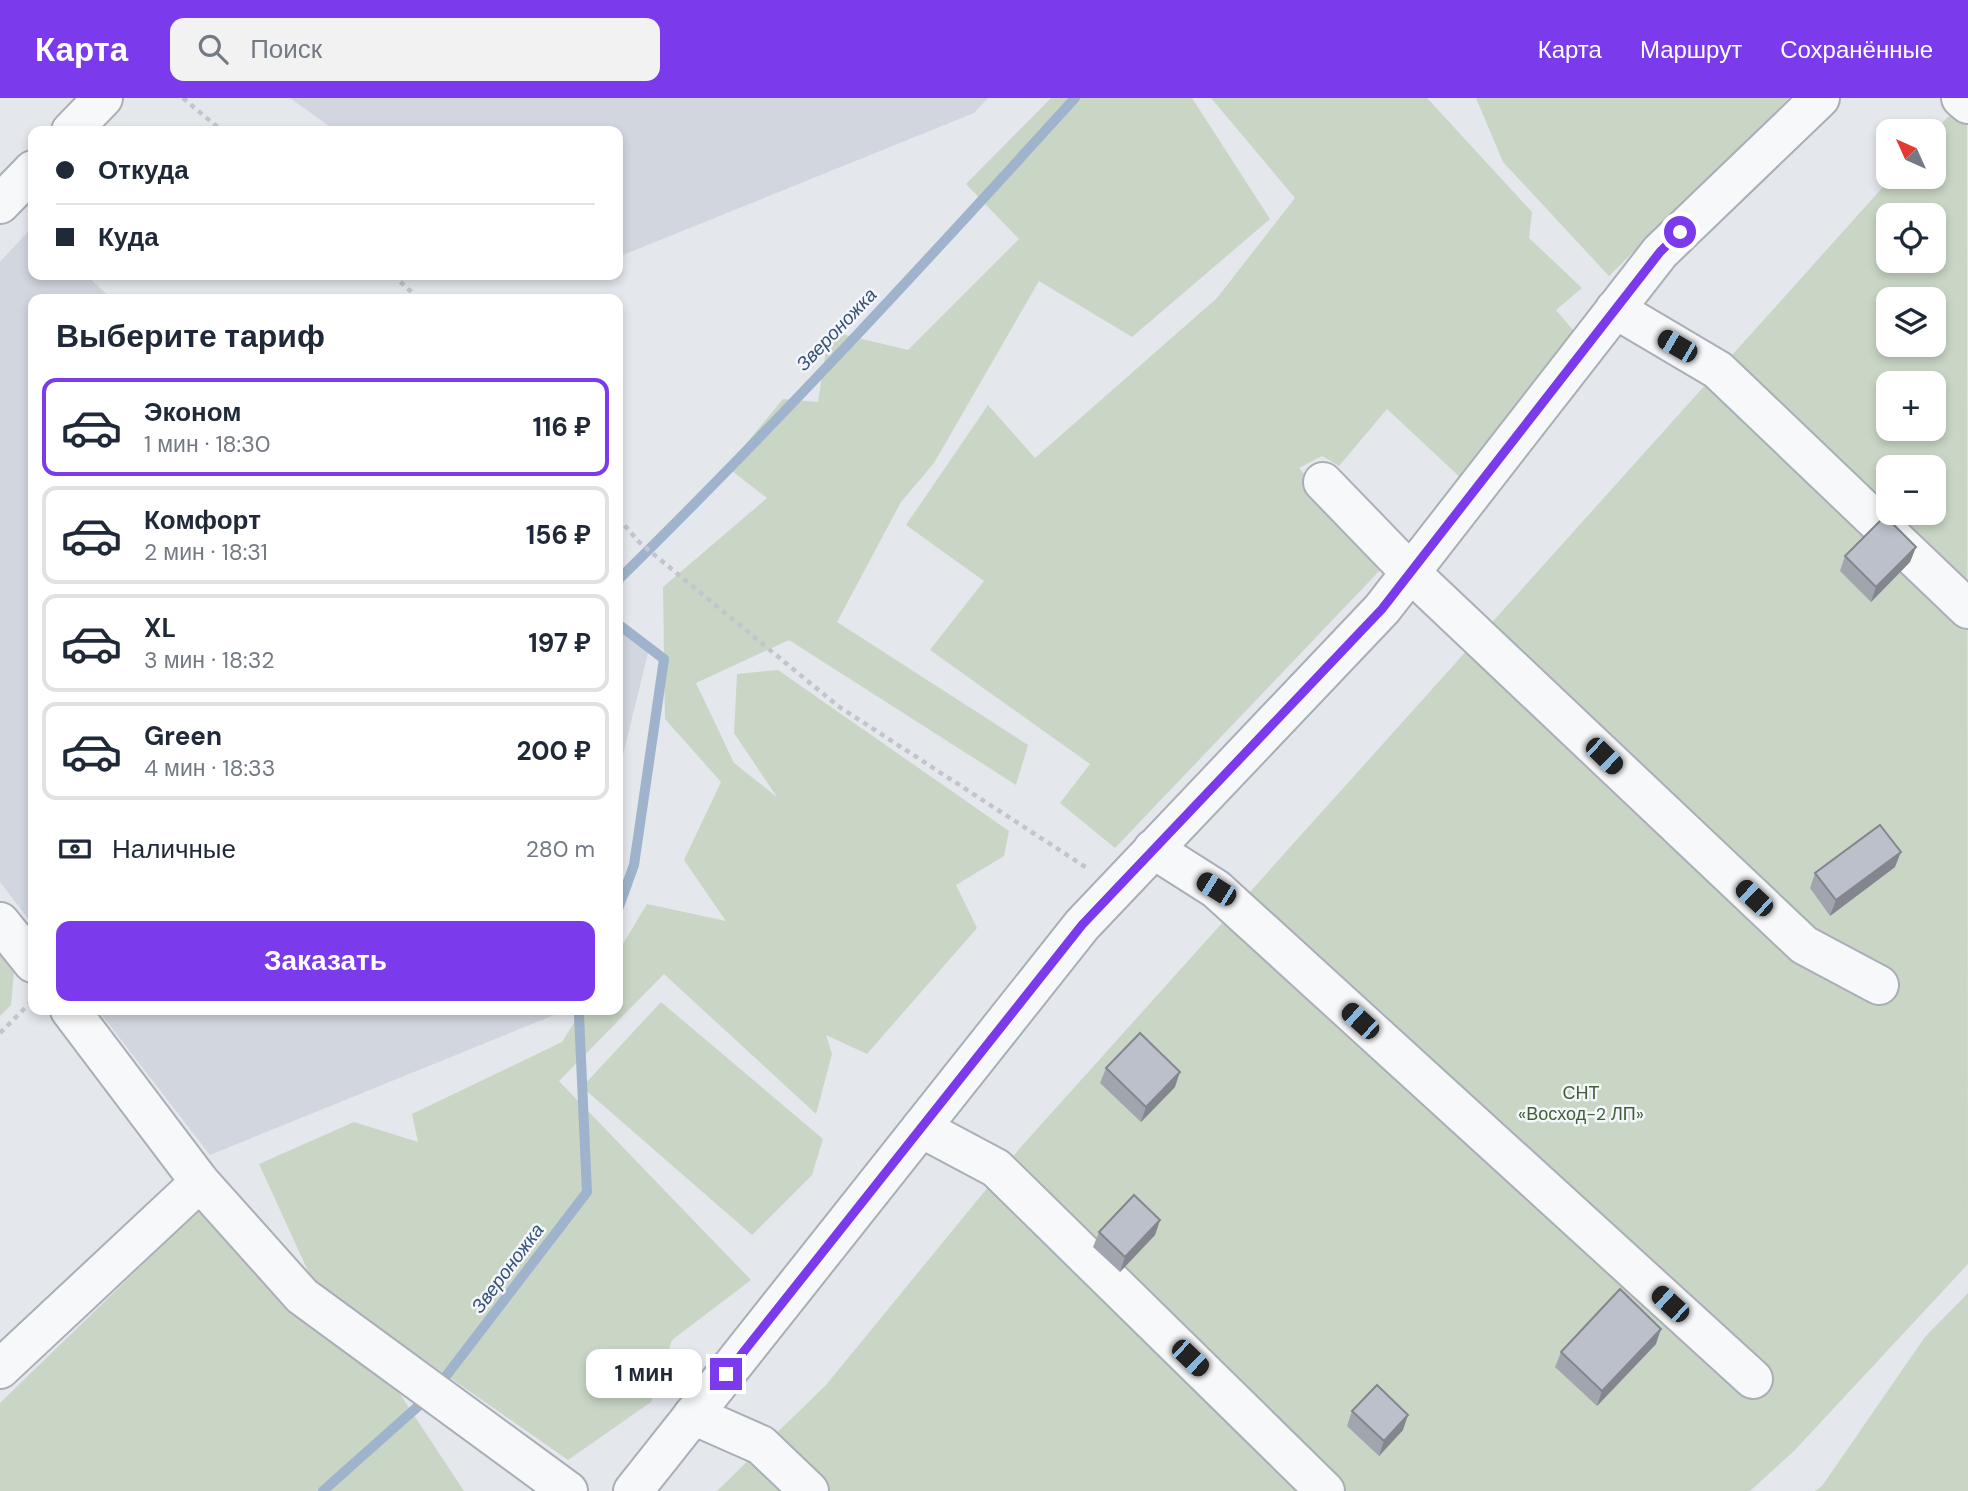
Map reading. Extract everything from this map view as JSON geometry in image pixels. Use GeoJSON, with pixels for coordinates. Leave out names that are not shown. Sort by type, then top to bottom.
{"type":"FeatureCollection","features":[{"type":"Feature","properties":{"kind":"street"},"geometry":{"type":"LineString","coordinates":[[76,126],[103,98]]}},
{"type":"Feature","properties":{"kind":"street"},"geometry":{"type":"LineString","coordinates":[[633,1491],[1082,925],[1382,609],[1660,252],[1820,98]]}},
{"type":"Feature","properties":{"kind":"street"},"geometry":{"type":"LineString","coordinates":[[1961,98],[1968,104]]}},
{"type":"Feature","properties":{"kind":"street"},"geometry":{"type":"LineString","coordinates":[[0,204],[28,175]]}},
{"type":"Feature","properties":{"kind":"street"},"geometry":{"type":"LineString","coordinates":[[1615,309],[1718,370],[1968,609]]}},
{"type":"Feature","properties":{"kind":"street"},"geometry":{"type":"LineString","coordinates":[[1323,482],[1410,572],[1804,945],[1879,985]]}},
{"type":"Feature","properties":{"kind":"street"},"geometry":{"type":"LineString","coordinates":[[1153,849],[1216,889],[1753,1380]]}},
{"type":"Feature","properties":{"kind":"street"},"geometry":{"type":"LineString","coordinates":[[0,922],[28,957]]}},
{"type":"Feature","properties":{"kind":"street"},"geometry":{"type":"LineString","coordinates":[[74,1015],[200,1182],[302,1296],[568,1491]]}},
{"type":"Feature","properties":{"kind":"street"},"geometry":{"type":"LineString","coordinates":[[921,1128],[996,1168],[1325,1491]]}},
{"type":"Feature","properties":{"kind":"street"},"geometry":{"type":"LineString","coordinates":[[0,1369],[200,1182]]}},
{"type":"Feature","properties":{"kind":"street"},"geometry":{"type":"LineString","coordinates":[[693,1415],[761,1445],[809,1491]]}},
{"type":"Feature","properties":{"kind":"path"},"geometry":{"type":"LineString","coordinates":[[183,98],[216,126]]}},
{"type":"Feature","properties":{"kind":"path"},"geometry":{"type":"LineString","coordinates":[[398,280],[414,294]]}},
{"type":"Feature","properties":{"kind":"path"},"geometry":{"type":"LineString","coordinates":[[623,524],[639,543],[838,706],[1117,888]]}},
{"type":"Feature","properties":{"kind":"path"},"geometry":{"type":"LineString","coordinates":[[0,1033],[28,1005]]}},
{"type":"Feature","properties":{"kind":"shaded area"},"geometry":{"type":"Polygon","coordinates":[[[290,98],[988,98],[974,113],[623,255],[623,126],[329,126],[290,98]]]}},
{"type":"Feature","properties":{"kind":"shaded area"},"geometry":{"type":"Polygon","coordinates":[[[28,231],[28,280],[91,280],[107,294],[28,294],[28,918],[0,882],[0,262],[28,231]]]}},
{"type":"Feature","properties":{"kind":"shaded area"},"geometry":{"type":"Polygon","coordinates":[[[623,631],[648,653],[623,755],[623,631]]]}},
{"type":"Feature","properties":{"kind":"shaded area"},"geometry":{"type":"Polygon","coordinates":[[[102,1015],[554,1015],[210,1155],[102,1015]]]}},
{"type":"Feature","properties":{"kind":"green space"},"geometry":{"type":"Polygon","coordinates":[[[1051,98],[1192,98],[1270,219],[1132,337],[1039,281],[934,463],[901,502],[837,622],[1028,745],[1016,785],[789,640],[696,683],[734,763],[777,797],[734,733],[737,674],[778,670],[1009,831],[1004,856],[956,885],[977,928],[867,1054],[826,1035],[832,1054],[816,1114],[664,974],[559,1081],[751,1280],[672,1340],[651,1402],[568,1460],[313,1282],[259,1164],[354,1122],[418,1142],[412,1114],[562,1042],[579,1015],[623,1015],[623,944],[647,904],[726,921],[684,860],[721,782],[665,719],[663,587],[767,498],[727,467],[783,399],[818,402],[829,331],[908,350],[1019,239],[966,184],[1051,98]]]}},
{"type":"Feature","properties":{"kind":"green space"},"geometry":{"type":"Polygon","coordinates":[[[1211,98],[1427,98],[1532,212],[1529,238],[1582,288],[1556,310],[1579,337],[1463,480],[1387,409],[1339,466],[1322,456],[1299,468],[1383,567],[1115,848],[1060,803],[1090,764],[930,650],[984,581],[906,525],[988,405],[1035,458],[1217,298],[1295,198],[1211,98]]]}},
{"type":"Feature","properties":{"kind":"green space"},"geometry":{"type":"Polygon","coordinates":[[[1476,98],[1789,98],[1609,276],[1503,162],[1476,98]]]}},
{"type":"Feature","properties":{"kind":"green space","name":"СНТ «Восход-2 ЛП»"},"geometry":{"type":"Polygon","coordinates":[[[1967,98],[1968,1264],[1794,1451],[1750,1491],[717,1491],[826,1385],[1020,1148],[1881,189],[1946,189],[1946,119],[1967,98]]]}},
{"type":"Feature","properties":{"kind":"green space"},"geometry":{"type":"Polygon","coordinates":[[[0,953],[14,971],[11,1005],[0,1016],[0,953]]]}},
{"type":"Feature","properties":{"kind":"green space"},"geometry":{"type":"Polygon","coordinates":[[[661,1002],[823,1139],[812,1175],[752,1235],[582,1087],[661,1002]]]}},
{"type":"Feature","properties":{"kind":"green space"},"geometry":{"type":"Polygon","coordinates":[[[202,1207],[392,1382],[464,1491],[0,1491],[0,1403],[202,1207]]]}},
{"type":"Feature","properties":{"kind":"green space"},"geometry":{"type":"Polygon","coordinates":[[[1968,1293],[1968,1491],[1815,1491],[1822,1486],[1925,1337],[1968,1293]]]}},
{"type":"Feature","properties":{"kind":"building"},"geometry":{"type":"Polygon","coordinates":[[[1876,525],[1894,525],[1916,547],[1876,587],[1845,556],[1876,525]]]}},
{"type":"Feature","properties":{"kind":"building"},"geometry":{"type":"Polygon","coordinates":[[[1880,825],[1901,852],[1836,900],[1815,873],[1880,825]]]}},
{"type":"Feature","properties":{"kind":"building"},"geometry":{"type":"Polygon","coordinates":[[[1140,1033],[1180,1072],[1146,1107],[1106,1068],[1140,1033]]]}},
{"type":"Feature","properties":{"kind":"building"},"geometry":{"type":"Polygon","coordinates":[[[1134,1195],[1160,1220],[1125,1257],[1099,1232],[1134,1195]]]}},
{"type":"Feature","properties":{"kind":"building"},"geometry":{"type":"Polygon","coordinates":[[[1620,1289],[1661,1329],[1602,1391],[1561,1352],[1620,1289]]]}},
{"type":"Feature","properties":{"kind":"building"},"geometry":{"type":"Polygon","coordinates":[[[1377,1385],[1408,1415],[1384,1441],[1352,1411],[1377,1385]]]}},
{"type":"Feature","properties":{"kind":"waterway","name":"Звероножка"},"geometry":{"type":"LineString","coordinates":[[623,575],[850,342],[1075,98]]}},
{"type":"Feature","properties":{"kind":"waterway","name":"Звероножка"},"geometry":{"type":"LineString","coordinates":[[623,628],[664,659],[634,865],[623,895]]}},
{"type":"Feature","properties":{"kind":"waterway","name":"Звероножка"},"geometry":{"type":"LineString","coordinates":[[323,1491],[433,1393],[587,1192],[579,1015]]}},
{"type":"Feature","properties":{"kind":"route"},"geometry":{"type":"LineString","coordinates":[[726,1374],[1082,925],[1382,609],[1660,252],[1680,232]]}}]}
